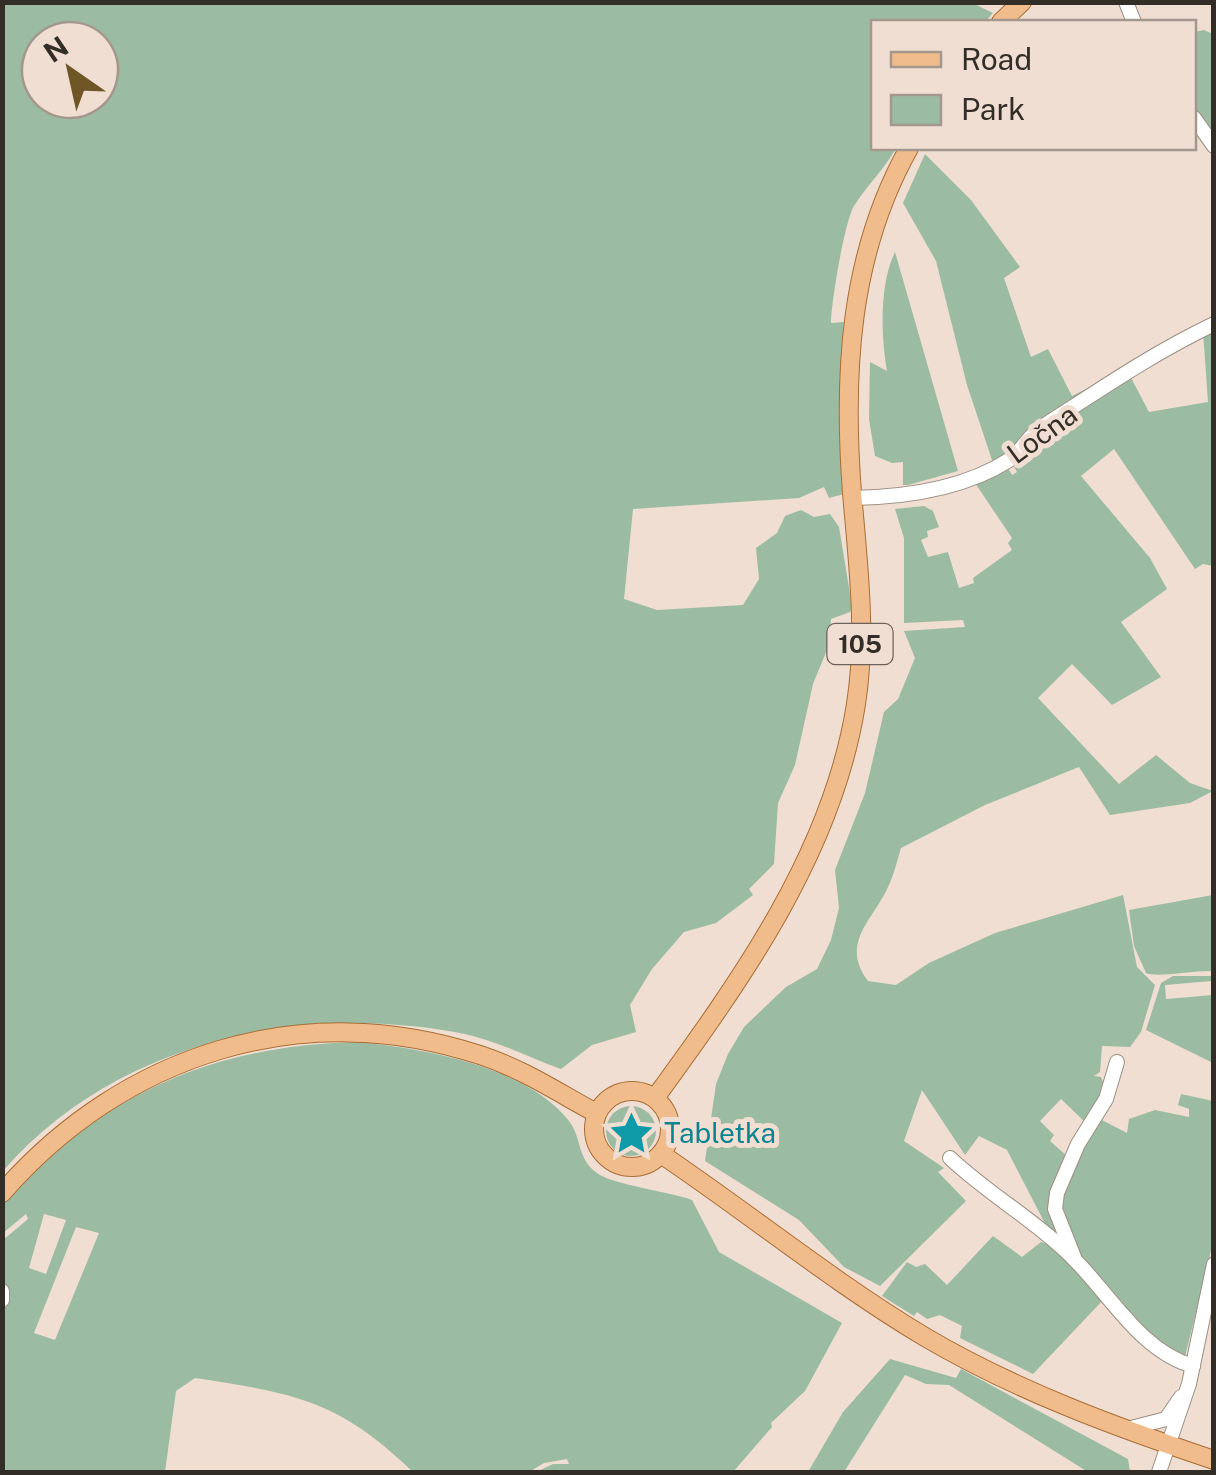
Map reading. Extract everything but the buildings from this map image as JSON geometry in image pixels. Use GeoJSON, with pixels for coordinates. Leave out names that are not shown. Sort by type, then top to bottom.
{"type":"FeatureCollection","features":[{"type":"Feature","properties":{"kind":"main road"},"geometry":{"type":"LineString","coordinates":[[1004,20],[1022,2]]}},
{"type":"Feature","properties":{"kind":"main road","name":"105"},"geometry":{"type":"LineString","coordinates":[[656,1098],[798,880],[829,814],[849,741],[860,666],[860,580],[848,395],[857,292],[882,206],[907,150]]}},
{"type":"Feature","properties":{"kind":"main road"},"geometry":{"type":"LineString","coordinates":[[2,1193],[68,1128],[113,1097],[178,1063],[260,1038],[324,1031],[391,1033],[480,1055],[538,1078],[596,1114]]}},
{"type":"Feature","properties":{"kind":"main road"},"geometry":{"type":"LineString","coordinates":[[634,1090],[656,1098],[669,1118],[668,1143],[661,1154],[641,1166],[617,1164],[606,1158],[594,1137],[596,1114],[611,1096],[634,1090]]}},
{"type":"Feature","properties":{"kind":"main road"},"geometry":{"type":"LineString","coordinates":[[661,1154],[890,1316],[930,1340],[1087,1415],[1214,1460]]}},
{"type":"Feature","properties":{"kind":"street"},"geometry":{"type":"LineString","coordinates":[[1196,121],[1214,146]]}},
{"type":"Feature","properties":{"kind":"street","name":"Ločna"},"geometry":{"type":"LineString","coordinates":[[853,498],[930,491],[1008,460],[1041,428],[1079,407],[1132,368],[1214,324]]}},
{"type":"Feature","properties":{"kind":"street"},"geometry":{"type":"LineString","coordinates":[[1074,1258],[1055,1209],[1057,1193],[1078,1144],[1106,1099],[1117,1062]]}},
{"type":"Feature","properties":{"kind":"street"},"geometry":{"type":"LineString","coordinates":[[950,1158],[1074,1258],[1153,1343],[1178,1362],[1193,1366]]}},
{"type":"Feature","properties":{"kind":"street"},"geometry":{"type":"LineString","coordinates":[[1160,1472],[1189,1384],[1214,1264]]}},
{"type":"Feature","properties":{"kind":"street"},"geometry":{"type":"LineString","coordinates":[[2,1291],[2,1300]]}},
{"type":"Feature","properties":{"kind":"street"},"geometry":{"type":"LineString","coordinates":[[1087,1415],[1128,1428],[1153,1426],[1173,1411],[1189,1384]]}},
{"type":"Feature","properties":{"kind":"green space"},"geometry":{"type":"Polygon","coordinates":[[[970,2],[993,13],[987,20],[871,20],[871,150],[895,150],[854,206],[836,281],[831,323],[844,322],[840,389],[844,494],[829,498],[824,487],[799,498],[633,509],[624,599],[657,610],[743,605],[759,579],[756,548],[777,533],[785,516],[801,510],[814,517],[830,514],[839,527],[852,606],[850,612],[831,619],[829,645],[813,684],[795,765],[778,803],[774,864],[749,889],[753,895],[716,923],[684,932],[652,969],[630,1005],[636,1032],[592,1045],[561,1069],[460,1033],[336,1023],[273,1029],[212,1042],[154,1063],[98,1091],[48,1127],[3,1171],[2,3],[970,2]]]}},
{"type":"Feature","properties":{"kind":"green space"},"geometry":{"type":"Polygon","coordinates":[[[1196,32],[1213,34],[1213,141],[1196,118],[1196,32]]]}},
{"type":"Feature","properties":{"kind":"green space"},"geometry":{"type":"Polygon","coordinates":[[[925,154],[971,200],[1020,267],[1004,278],[1031,357],[1048,349],[1072,396],[1090,387],[1093,392],[993,463],[967,385],[936,261],[903,203],[925,154]]]}},
{"type":"Feature","properties":{"kind":"green space"},"geometry":{"type":"Polygon","coordinates":[[[895,252],[958,471],[908,485],[903,485],[903,462],[892,463],[875,456],[869,419],[870,362],[887,371],[883,311],[886,280],[895,252]]]}},
{"type":"Feature","properties":{"kind":"green space"},"geometry":{"type":"Polygon","coordinates":[[[1213,326],[1213,566],[1203,564],[1195,569],[1114,449],[1081,476],[1150,558],[1167,589],[1121,622],[1161,677],[1112,705],[1072,664],[1038,698],[1119,784],[1156,755],[1190,783],[1213,791],[1190,803],[1110,815],[1079,767],[985,805],[901,848],[890,882],[858,943],[860,967],[868,981],[896,985],[929,963],[995,933],[1123,895],[1137,967],[1155,985],[1141,1032],[1130,1047],[1102,1046],[1100,1072],[1094,1076],[1101,1077],[1105,1087],[1087,1124],[1061,1099],[1040,1121],[1054,1135],[1050,1141],[1068,1157],[1053,1193],[1066,1242],[1051,1235],[1007,1150],[979,1136],[965,1155],[922,1090],[904,1141],[944,1168],[938,1172],[966,1201],[880,1286],[844,1267],[799,1220],[705,1161],[716,1084],[728,1054],[744,1027],[786,987],[817,969],[831,940],[839,908],[835,870],[865,793],[884,712],[898,699],[915,658],[904,631],[965,627],[963,620],[904,623],[904,538],[895,509],[924,506],[933,511],[939,527],[927,531],[928,537],[921,540],[928,557],[948,552],[959,588],[974,583],[973,578],[1012,550],[1008,543],[1012,538],[973,480],[1007,466],[1012,475],[1017,472],[1012,463],[1031,439],[1128,372],[1149,412],[1208,402],[1203,331],[1213,326]]]}},
{"type":"Feature","properties":{"kind":"green space"},"geometry":{"type":"Polygon","coordinates":[[[1213,895],[1213,971],[1146,973],[1134,946],[1129,910],[1213,895]]]}},
{"type":"Feature","properties":{"kind":"green space"},"geometry":{"type":"Polygon","coordinates":[[[1173,976],[1213,976],[1213,989],[1212,981],[1165,985],[1166,999],[1213,995],[1213,1063],[1146,1030],[1161,983],[1173,976]]]}},
{"type":"Feature","properties":{"kind":"green space"},"geometry":{"type":"Polygon","coordinates":[[[357,1042],[412,1049],[471,1063],[527,1086],[569,1121],[586,1161],[597,1173],[692,1200],[719,1252],[842,1323],[805,1391],[771,1423],[772,1427],[733,1472],[536,1472],[553,1464],[569,1464],[567,1459],[544,1463],[529,1472],[413,1472],[362,1429],[313,1404],[288,1395],[195,1378],[176,1391],[165,1472],[3,1472],[3,1240],[28,1219],[26,1214],[3,1233],[3,1204],[40,1166],[119,1105],[206,1066],[304,1046],[357,1042]],[[44,1214],[29,1268],[46,1274],[66,1220],[44,1214]],[[76,1227],[34,1333],[55,1340],[99,1233],[76,1227]]]}},
{"type":"Feature","properties":{"kind":"green space"},"geometry":{"type":"Polygon","coordinates":[[[1181,1094],[1213,1101],[1213,1242],[1185,1357],[1146,1329],[1101,1287],[1067,1239],[1059,1215],[1062,1184],[1098,1118],[1127,1133],[1129,1119],[1155,1110],[1189,1117],[1189,1109],[1178,1105],[1181,1094]]]}},
{"type":"Feature","properties":{"kind":"green space"},"geometry":{"type":"Polygon","coordinates":[[[631,1106],[648,1114],[656,1131],[648,1148],[631,1156],[614,1148],[606,1131],[614,1114],[631,1106]]]}},
{"type":"Feature","properties":{"kind":"green space"},"geometry":{"type":"Polygon","coordinates":[[[993,1236],[1022,1257],[1041,1242],[1050,1245],[1104,1299],[1033,1374],[960,1338],[962,1326],[940,1315],[927,1319],[917,1312],[914,1316],[882,1296],[907,1262],[916,1267],[925,1264],[947,1285],[993,1236]]]}},
{"type":"Feature","properties":{"kind":"green space"},"geometry":{"type":"Polygon","coordinates":[[[890,1359],[956,1378],[961,1369],[1128,1459],[1130,1472],[1088,1472],[949,1385],[926,1384],[905,1375],[844,1472],[808,1472],[843,1412],[890,1359]]]}},
{"type":"Feature","properties":{"kind":"place","name":"Tabletka"},"geometry":{"type":"Point","coordinates":[631,1133]}}]}
